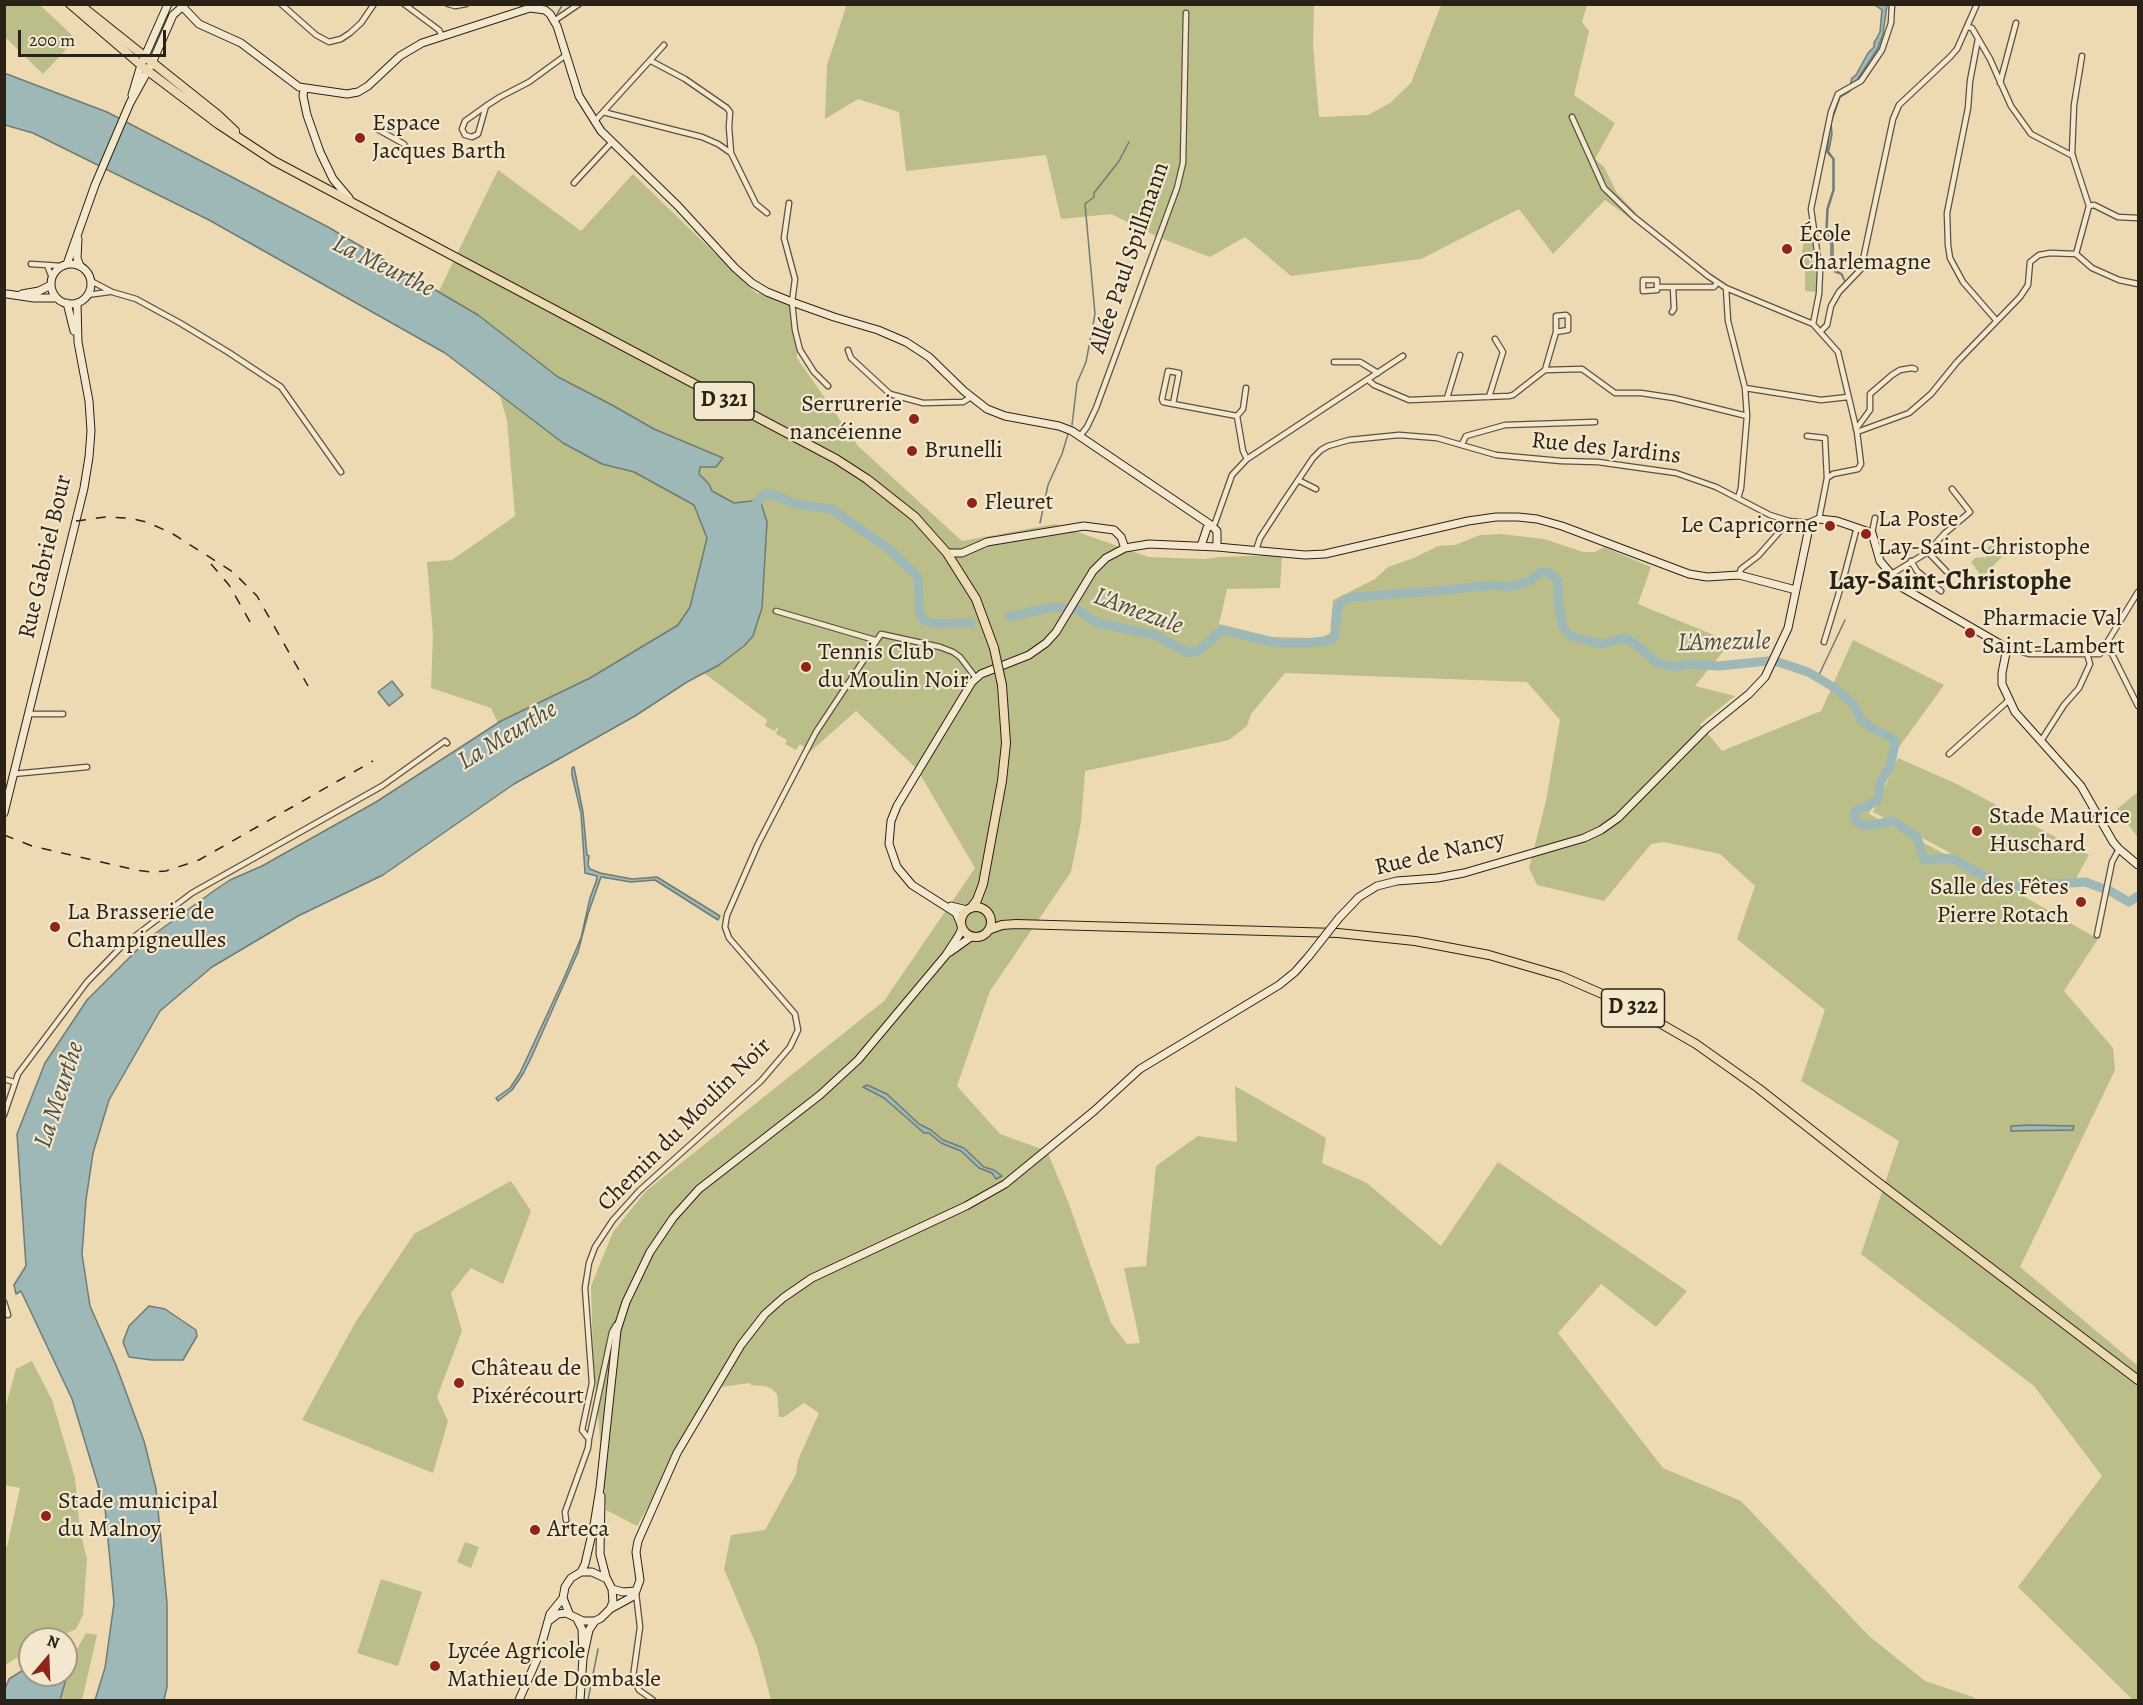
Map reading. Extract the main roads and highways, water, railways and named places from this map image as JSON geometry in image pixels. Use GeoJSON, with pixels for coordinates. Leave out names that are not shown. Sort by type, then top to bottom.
{"type":"FeatureCollection","features":[{"type":"Feature","properties":{"kind":"main road","name":"D 321"},"geometry":{"type":"LineString","coordinates":[[70,4],[146,64],[218,115],[251,146],[298,175],[836,459],[896,500],[922,523],[947,553],[976,599],[994,648],[1002,685],[1006,742],[1002,781],[983,884],[977,900],[969,909]]}},
{"type":"Feature","properties":{"kind":"main road","name":"D 321"},"geometry":{"type":"LineString","coordinates":[[79,4],[146,64]]}},
{"type":"Feature","properties":{"kind":"main road","name":"D 321"},"geometry":{"type":"LineString","coordinates":[[983,884],[988,913]]}},
{"type":"Feature","properties":{"kind":"main road"},"geometry":{"type":"LineString","coordinates":[[978,907],[988,913],[991,928],[984,936],[971,937],[961,925],[963,915],[969,909],[978,907]]}},
{"type":"Feature","properties":{"kind":"main road","name":"D 322"},"geometry":{"type":"LineString","coordinates":[[988,913],[1002,922],[1016,924]]}},
{"type":"Feature","properties":{"kind":"main road","name":"D 322"},"geometry":{"type":"LineString","coordinates":[[991,928],[1016,924],[1360,935],[1415,940],[1489,955],[1561,976],[1630,1006],[1696,1044],[1758,1088],[1875,1180],[2139,1380]]}},
{"type":"Feature","properties":{"kind":"water"},"geometry":{"type":"Polygon","coordinates":[[[1875,5],[1887,5],[1883,34],[1878,48],[1850,91],[1840,97],[1831,123],[1832,134],[1829,150],[1827,150],[1830,126],[1835,105],[1840,96],[1849,90],[1852,78],[1874,47],[1880,32],[1882,10],[1875,5]]]}},
{"type":"Feature","properties":{"kind":"water","name":"La Meurthe"},"geometry":{"type":"Polygon","coordinates":[[[4,73],[107,112],[328,227],[478,315],[558,377],[654,429],[723,458],[716,467],[700,467],[699,474],[709,484],[712,491],[734,503],[760,500],[767,522],[762,608],[753,636],[744,646],[719,665],[687,682],[635,716],[514,784],[383,875],[298,916],[212,967],[160,1011],[109,1100],[93,1153],[86,1200],[82,1254],[90,1306],[116,1365],[144,1441],[156,1489],[167,1603],[167,1687],[164,1700],[95,1700],[105,1668],[114,1603],[105,1508],[72,1399],[21,1291],[16,1294],[14,1285],[26,1266],[17,1134],[45,1063],[87,1000],[149,938],[215,890],[376,802],[501,721],[590,678],[678,625],[690,607],[707,538],[694,505],[634,472],[602,464],[563,443],[445,353],[209,220],[33,133],[5,125],[4,73]]]}},
{"type":"Feature","properties":{"kind":"water"},"geometry":{"type":"Polygon","coordinates":[[[1827,150],[1834,159],[1834,190],[1828,209],[1827,229],[1833,245],[1836,270],[1842,274],[1845,282],[1841,274],[1835,272],[1831,245],[1826,231],[1827,209],[1833,190],[1833,159],[1827,150]]]}},
{"type":"Feature","properties":{"kind":"water"},"geometry":{"type":"Polygon","coordinates":[[[392,681],[403,695],[389,706],[378,692],[392,681]]]}},
{"type":"Feature","properties":{"kind":"water"},"geometry":{"type":"Polygon","coordinates":[[[574,767],[583,812],[590,869],[632,879],[657,877],[720,916],[718,920],[655,880],[631,882],[601,877],[578,952],[531,1058],[512,1090],[498,1101],[496,1098],[510,1088],[520,1073],[564,978],[581,938],[596,882],[597,876],[585,873],[581,813],[572,775],[574,767]]]}},
{"type":"Feature","properties":{"kind":"water"},"geometry":{"type":"Polygon","coordinates":[[[867,1085],[887,1094],[919,1124],[943,1140],[964,1148],[984,1167],[1002,1176],[996,1179],[992,1173],[979,1168],[961,1151],[941,1143],[929,1133],[924,1133],[884,1098],[863,1087],[867,1085]]]}},
{"type":"Feature","properties":{"kind":"water"},"geometry":{"type":"Polygon","coordinates":[[[2011,1126],[2074,1126],[2073,1130],[2011,1131],[2011,1126]]]}},
{"type":"Feature","properties":{"kind":"water"},"geometry":{"type":"Polygon","coordinates":[[[149,1306],[165,1309],[196,1330],[197,1336],[183,1360],[129,1357],[123,1342],[129,1326],[149,1306]]]}},
{"type":"Feature","properties":{"kind":"water"},"geometry":{"type":"Polygon","coordinates":[[[18,1673],[18,1687],[64,1687],[60,1700],[5,1700],[5,1689],[9,1679],[18,1673]]]}},
{"type":"Feature","properties":{"kind":"waterway"},"geometry":{"type":"LineString","coordinates":[[557,14],[563,4]]}},
{"type":"Feature","properties":{"kind":"waterway"},"geometry":{"type":"LineString","coordinates":[[1072,425],[1077,383],[1086,362],[1095,314],[1085,204],[1094,197],[1094,193],[1119,161],[1129,142]]}},
{"type":"Feature","properties":{"kind":"waterway"},"geometry":{"type":"LineString","coordinates":[[1040,523],[1048,485],[1068,434]]}},
{"type":"Feature","properties":{"kind":"waterway","name":"L'Amezule"},"geometry":{"type":"LineString","coordinates":[[753,508],[762,496],[769,493],[795,504],[831,509],[889,549],[918,577],[920,616],[925,621],[936,624],[971,623]]}},
{"type":"Feature","properties":{"kind":"waterway","name":"L'Amezule"},"geometry":{"type":"LineString","coordinates":[[1009,617],[1052,607],[1078,610],[1097,623],[1155,635],[1188,653],[1198,651],[1222,630],[1277,643],[1330,640],[1335,637],[1337,608],[1345,599],[1353,597],[1492,585],[1511,587],[1529,581],[1540,573],[1549,572],[1558,581],[1558,600],[1563,628],[1571,636],[1601,644],[1624,638],[1634,643],[1657,663],[1673,667],[1692,664],[1719,666],[1778,662],[1808,672],[1835,688],[1853,704],[1861,720],[1894,739],[1895,744],[1890,767],[1881,781],[1878,799],[1856,810],[1854,815],[1857,822],[1865,826],[1893,821],[1917,837],[1924,860],[1951,858],[2005,887],[2085,882],[2110,891],[2129,902],[2138,896]]}},
{"type":"Feature","properties":{"kind":"waterway"},"geometry":{"type":"LineString","coordinates":[[1818,677],[1845,620]]}},
{"type":"Feature","properties":{"kind":"waterway"},"geometry":{"type":"LineString","coordinates":[[588,1700],[598,1649]]}},
{"type":"Feature","properties":{"kind":"railway"},"geometry":{"type":"LineString","coordinates":[[76,521],[106,517],[147,522],[173,534],[233,572],[257,596],[308,686]]}},
{"type":"Feature","properties":{"kind":"railway"},"geometry":{"type":"LineString","coordinates":[[211,564],[229,585],[253,627]]}},
{"type":"Feature","properties":{"kind":"railway"},"geometry":{"type":"LineString","coordinates":[[4,835],[32,846],[136,870],[166,871],[199,860],[373,761]]}},
{"type":"Feature","properties":{"kind":"place","name":"Espace Jacques Barth"},"geometry":{"type":"Point","coordinates":[360,138]}},
{"type":"Feature","properties":{"kind":"place","name":"École Charlemagne"},"geometry":{"type":"Point","coordinates":[1787,249]}},
{"type":"Feature","properties":{"kind":"place","name":"Serrurerie nancéienne"},"geometry":{"type":"Point","coordinates":[914,419]}},
{"type":"Feature","properties":{"kind":"place","name":"Brunelli"},"geometry":{"type":"Point","coordinates":[912,451]}},
{"type":"Feature","properties":{"kind":"place","name":"Fleuret"},"geometry":{"type":"Point","coordinates":[972,503]}},
{"type":"Feature","properties":{"kind":"place","name":"Le Capricorne"},"geometry":{"type":"Point","coordinates":[1830,526]}},
{"type":"Feature","properties":{"kind":"place","name":"La Poste Lay-Saint-Christophe"},"geometry":{"type":"Point","coordinates":[1866,534]}},
{"type":"Feature","properties":{"kind":"place","name":"Pharmacie Val Saint-Lambert"},"geometry":{"type":"Point","coordinates":[1970,633]}},
{"type":"Feature","properties":{"kind":"place","name":"Tennis Club du Moulin Noir"},"geometry":{"type":"Point","coordinates":[806,667]}},
{"type":"Feature","properties":{"kind":"place","name":"Stade Maurice Huschard"},"geometry":{"type":"Point","coordinates":[1977,831]}},
{"type":"Feature","properties":{"kind":"place","name":"Salle des Fêtes Pierre Rotach"},"geometry":{"type":"Point","coordinates":[2081,902]}},
{"type":"Feature","properties":{"kind":"place","name":"La Brasserie de Champigneulles"},"geometry":{"type":"Point","coordinates":[55,927]}},
{"type":"Feature","properties":{"kind":"place","name":"Château de Pixérécourt"},"geometry":{"type":"Point","coordinates":[459,1383]}},
{"type":"Feature","properties":{"kind":"place","name":"Stade municipal du Malnoy"},"geometry":{"type":"Point","coordinates":[46,1516]}},
{"type":"Feature","properties":{"kind":"place","name":"Arteca"},"geometry":{"type":"Point","coordinates":[535,1530]}},
{"type":"Feature","properties":{"kind":"place","name":"Lycée Agricole Mathieu de Dombasle"},"geometry":{"type":"Point","coordinates":[435,1666]}},
{"type":"Feature","properties":{"kind":"district","name":"Lay-Saint-Christophe"},"geometry":{"type":"Point","coordinates":[1950,582]}}]}
